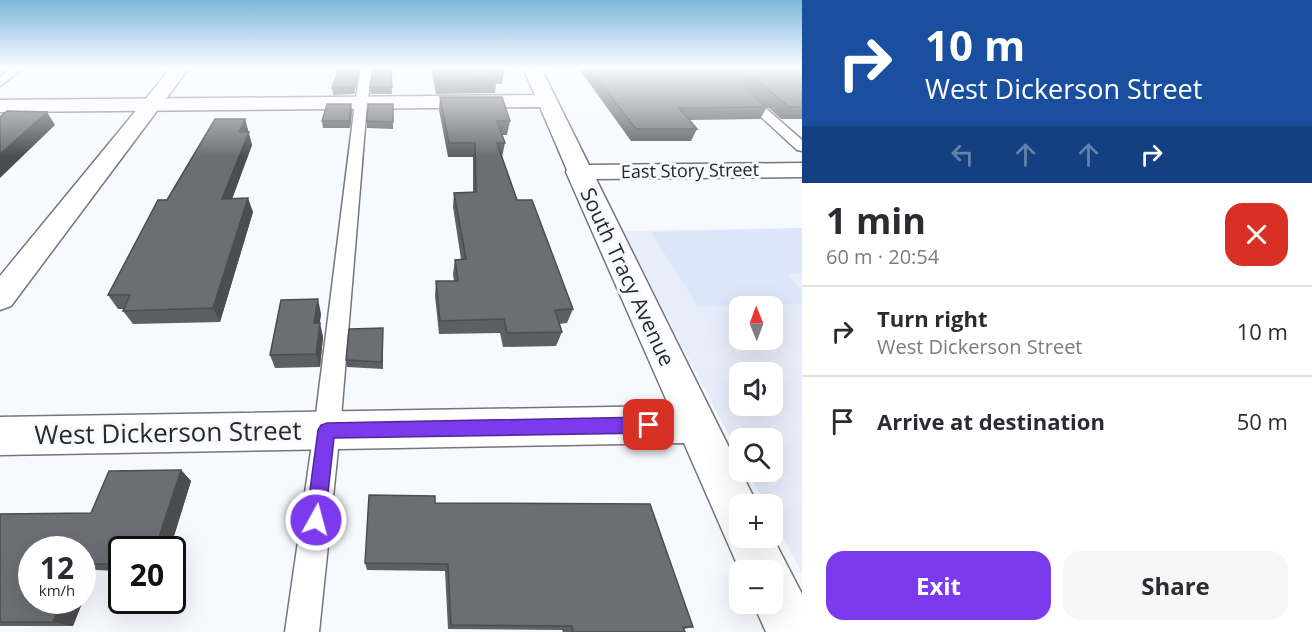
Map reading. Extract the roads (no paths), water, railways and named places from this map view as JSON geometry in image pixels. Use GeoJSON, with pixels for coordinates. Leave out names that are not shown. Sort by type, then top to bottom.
{"type":"FeatureCollection","features":[{"type":"Feature","properties":{"kind":"street"},"geometry":{"type":"LineString","coordinates":[[0,297],[158,97]]}},
{"type":"Feature","properties":{"kind":"street","name":"South Tracy Avenue"},"geometry":{"type":"LineString","coordinates":[[545,97],[729,495]]}},
{"type":"Feature","properties":{"kind":"street"},"geometry":{"type":"LineString","coordinates":[[0,106],[547,101]]}},
{"type":"Feature","properties":{"kind":"street","name":"East Story Street"},"geometry":{"type":"LineString","coordinates":[[578,172],[802,170]]}},
{"type":"Feature","properties":{"kind":"street","name":"West Dickerson Street"},"geometry":{"type":"LineString","coordinates":[[0,436],[695,424]]}},
{"type":"Feature","properties":{"kind":"street"},"geometry":{"type":"LineString","coordinates":[[783,611],[793,632]]}},
{"type":"Feature","properties":{"kind":"lane"},"geometry":{"type":"LineString","coordinates":[[302,632],[327,430],[362,97]]}},
{"type":"Feature","properties":{"kind":"lane"},"geometry":{"type":"LineString","coordinates":[[746,97],[802,147]]}}]}
